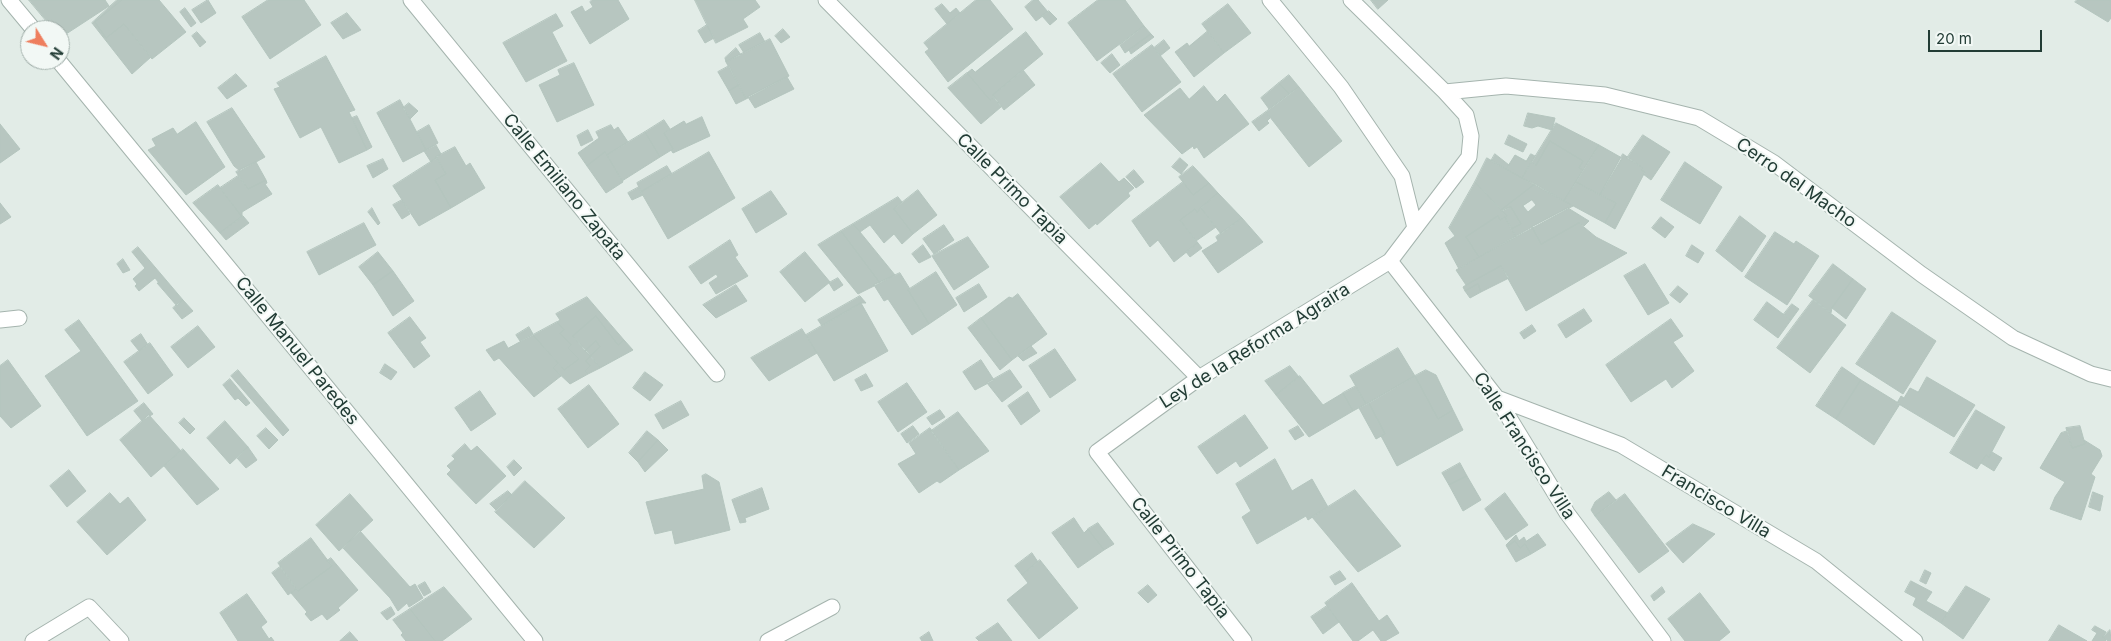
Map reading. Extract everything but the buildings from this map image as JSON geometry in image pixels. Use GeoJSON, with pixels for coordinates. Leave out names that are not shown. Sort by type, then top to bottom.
{"type":"FeatureCollection","features":[{"type":"Feature","properties":{"kind":"street"},"geometry":{"type":"LineString","coordinates":[[9,0],[26,20]]}},
{"type":"Feature","properties":{"kind":"street","name":"Calle Emiliano Zapata"},"geometry":{"type":"LineString","coordinates":[[411,0],[716,374]]}},
{"type":"Feature","properties":{"kind":"street","name":"Calle Primo Tapia"},"geometry":{"type":"LineString","coordinates":[[826,0],[1199,378]]}},
{"type":"Feature","properties":{"kind":"street"},"geometry":{"type":"LineString","coordinates":[[1270,0],[1340,87],[1402,176],[1415,228]]}},
{"type":"Feature","properties":{"kind":"street"},"geometry":{"type":"LineString","coordinates":[[1351,0],[1466,115],[1471,136],[1469,157],[1390,261]]}},
{"type":"Feature","properties":{"kind":"street","name":"Calle Manuel Paredes"},"geometry":{"type":"LineString","coordinates":[[66,70],[536,641]]}},
{"type":"Feature","properties":{"kind":"street","name":"Cerro del Macho"},"geometry":{"type":"LineString","coordinates":[[1445,92],[1506,86],[1605,95],[1699,118],[1774,163],[1921,274],[2013,338],[2091,374],[2111,378]]}},
{"type":"Feature","properties":{"kind":"street","name":"Ley de la Reforma Agraira"},"geometry":{"type":"LineString","coordinates":[[1097,452],[1199,378],[1390,261]]}},
{"type":"Feature","properties":{"kind":"street","name":"Calle Francisco Villa"},"geometry":{"type":"LineString","coordinates":[[1390,261],[1497,398],[1567,513],[1663,641]]}},
{"type":"Feature","properties":{"kind":"street"},"geometry":{"type":"LineString","coordinates":[[0,320],[19,318]]}},
{"type":"Feature","properties":{"kind":"street","name":"Francisco Villa"},"geometry":{"type":"LineString","coordinates":[[1497,398],[1620,445],[1816,562],[1915,641]]}},
{"type":"Feature","properties":{"kind":"street","name":"Calle Primo Tapia"},"geometry":{"type":"LineString","coordinates":[[1097,452],[1244,641]]}},
{"type":"Feature","properties":{"kind":"street"},"geometry":{"type":"LineString","coordinates":[[33,641],[89,607],[121,641]]}},
{"type":"Feature","properties":{"kind":"street"},"geometry":{"type":"LineString","coordinates":[[768,641],[832,607]]}}]}
